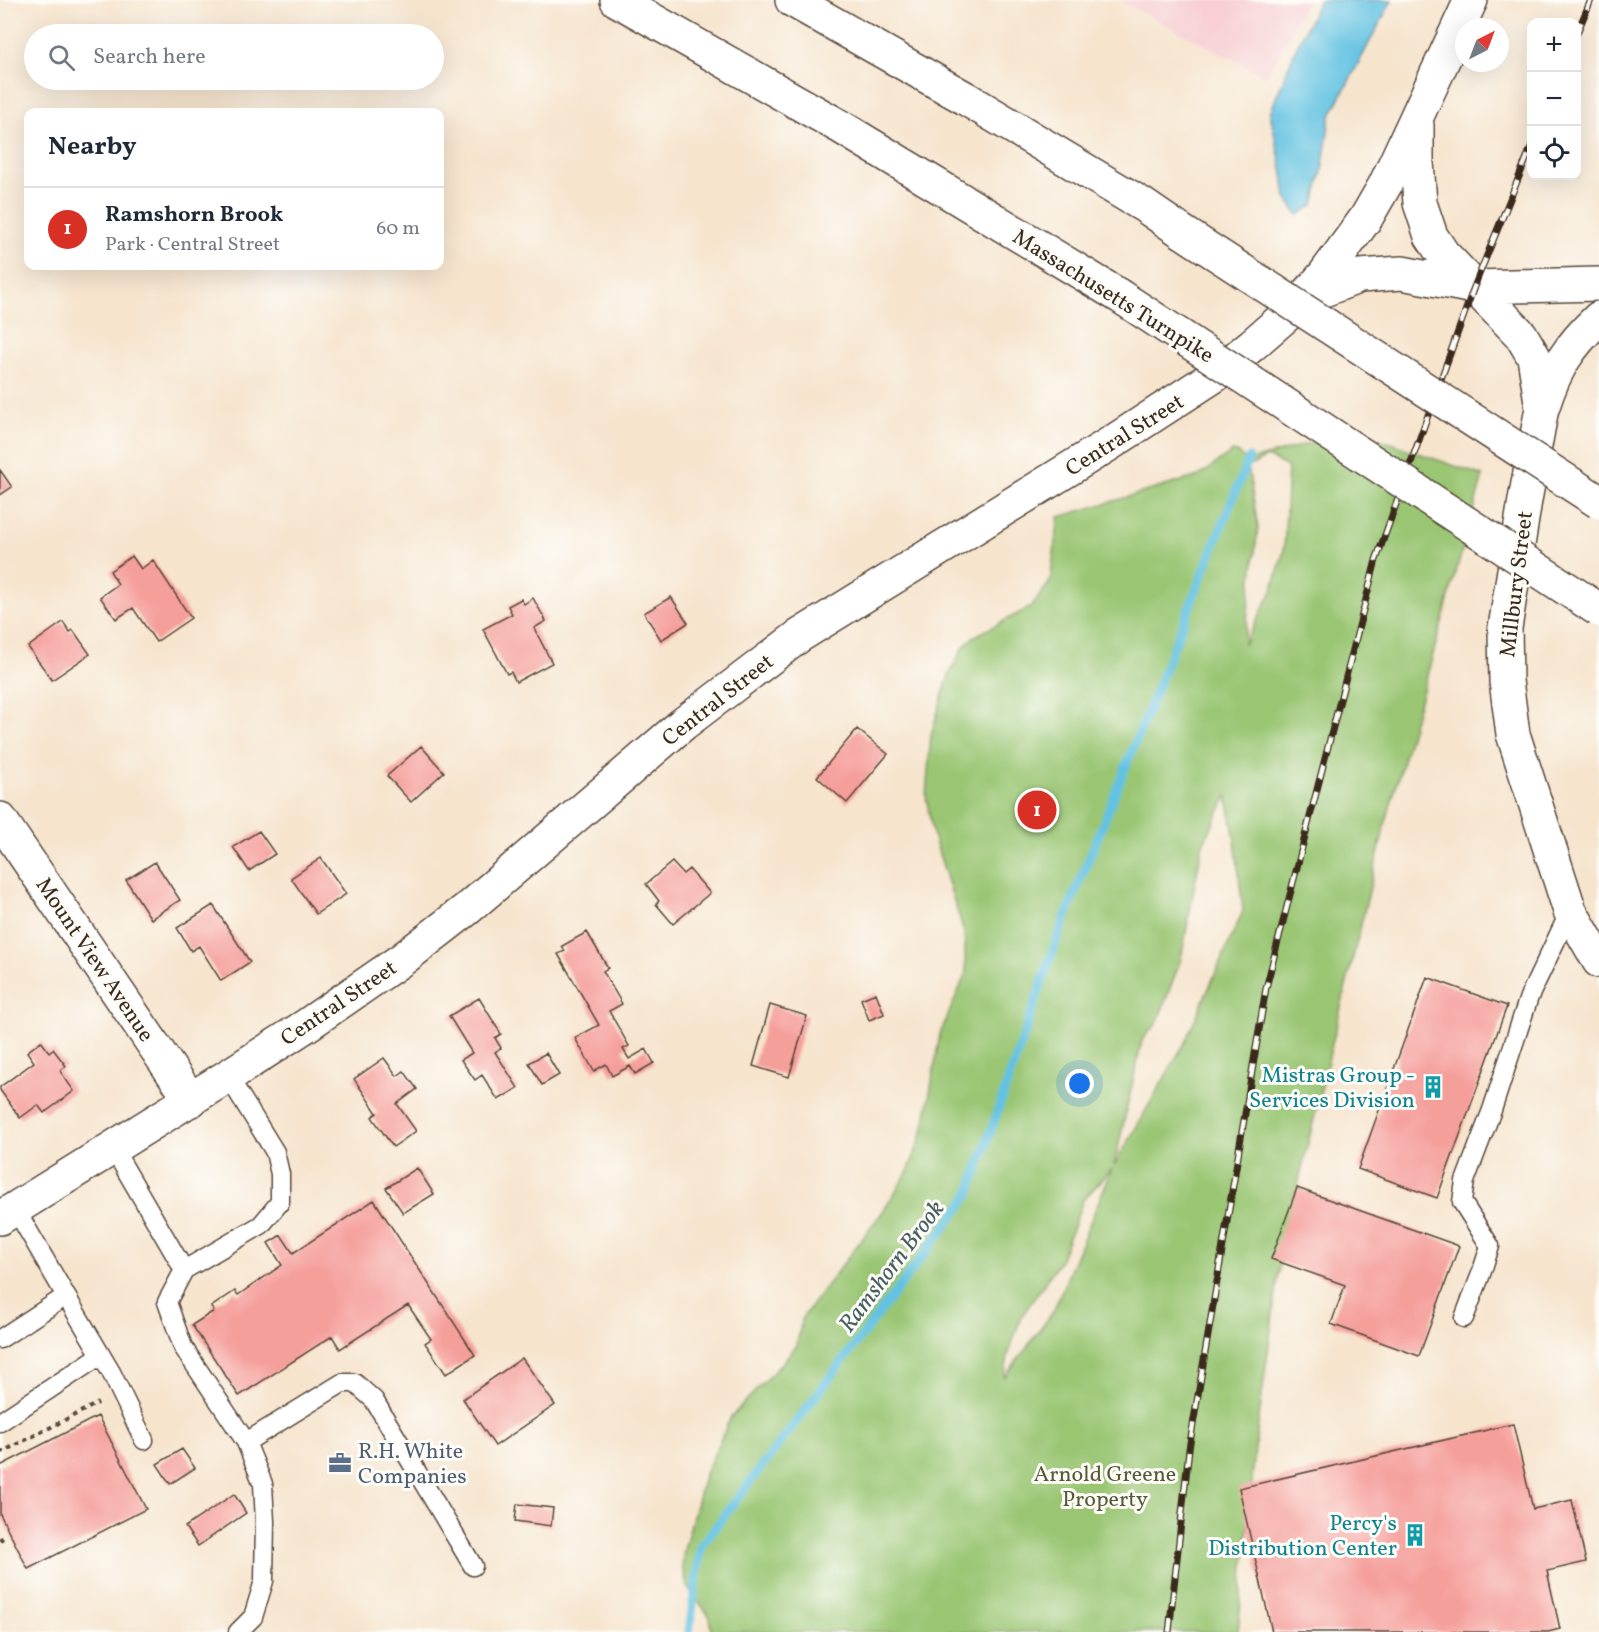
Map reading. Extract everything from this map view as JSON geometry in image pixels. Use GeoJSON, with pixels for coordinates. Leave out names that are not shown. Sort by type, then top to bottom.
{"type":"FeatureCollection","features":[{"type":"Feature","properties":{"kind":"main road","name":"Massachusetts Turnpike"},"geometry":{"type":"LineString","coordinates":[[616,0],[842,127],[1118,295],[1599,610]]}},
{"type":"Feature","properties":{"kind":"main road"},"geometry":{"type":"LineString","coordinates":[[792,0],[876,46],[1143,205],[1599,502]]}},
{"type":"Feature","properties":{"kind":"main road"},"geometry":{"type":"LineString","coordinates":[[1303,298],[1325,274],[1366,218],[1385,185],[1471,0]]}},
{"type":"Feature","properties":{"kind":"main road","name":"Millbury Street"},"geometry":{"type":"LineString","coordinates":[[1418,113],[1420,203],[1426,225],[1436,247],[1521,335],[1529,347],[1536,368],[1542,408],[1507,616],[1505,669],[1513,734],[1570,911],[1599,961]]}},
{"type":"Feature","properties":{"kind":"main road","name":"Central Street"},"geometry":{"type":"LineString","coordinates":[[7,1213],[228,1076],[345,999],[432,937],[683,724],[799,636],[1180,399],[1252,345],[1303,298],[1360,276],[1401,273],[1474,287],[1599,284]]}},
{"type":"Feature","properties":{"kind":"main road"},"geometry":{"type":"LineString","coordinates":[[1542,408],[1561,361],[1572,345],[1599,318]]}},
{"type":"Feature","properties":{"kind":"main road","name":"Mount View Avenue"},"geometry":{"type":"LineString","coordinates":[[0,819],[190,1100]]}},
{"type":"Feature","properties":{"kind":"lane"},"geometry":{"type":"LineString","coordinates":[[1464,1318],[1490,1246],[1462,1202],[1465,1181],[1492,1110],[1529,997],[1570,911]]}},
{"type":"Feature","properties":{"kind":"lane"},"geometry":{"type":"LineString","coordinates":[[228,1076],[275,1152],[280,1174],[280,1202],[261,1225],[184,1270],[167,1302],[183,1347],[246,1442],[263,1484],[266,1522],[264,1581],[253,1617],[238,1632]]}},
{"type":"Feature","properties":{"kind":"lane"},"geometry":{"type":"LineString","coordinates":[[113,1148],[184,1270]]}},
{"type":"Feature","properties":{"kind":"lane"},"geometry":{"type":"LineString","coordinates":[[7,1213],[66,1296],[101,1355],[144,1440]]}},
{"type":"Feature","properties":{"kind":"lane"},"geometry":{"type":"LineString","coordinates":[[0,1339],[66,1296]]}},
{"type":"Feature","properties":{"kind":"lane"},"geometry":{"type":"LineString","coordinates":[[0,1422],[101,1355]]}},
{"type":"Feature","properties":{"kind":"lane"},"geometry":{"type":"LineString","coordinates":[[246,1442],[342,1383],[355,1383],[374,1400],[473,1566]]}},
{"type":"Feature","properties":{"kind":"path"},"geometry":{"type":"LineString","coordinates":[[0,1453],[120,1392]]}},
{"type":"Feature","properties":{"kind":"shaded area"},"geometry":{"type":"Polygon","coordinates":[[[1118,0],[1307,0],[1267,77],[1118,0]]]}},
{"type":"Feature","properties":{"kind":"green space","name":"Arnold Greene Property"},"geometry":{"type":"Polygon","coordinates":[[[1348,428],[1483,476],[1385,825],[1281,1255],[1255,1448],[1238,1632],[712,1632],[710,1617],[687,1586],[682,1566],[684,1550],[704,1476],[731,1417],[797,1345],[802,1318],[884,1210],[909,1170],[924,1128],[940,1034],[966,973],[964,932],[933,835],[926,796],[931,735],[949,675],[963,648],[973,637],[1031,607],[1050,582],[1059,517],[1199,476],[1232,452],[1239,453],[1246,462],[1327,438],[1348,428]],[[1267,457],[1248,467],[1258,527],[1244,645],[1272,591],[1284,551],[1288,467],[1267,457]],[[1227,796],[1202,846],[1181,959],[1157,1023],[1142,1040],[1114,1166],[1185,1042],[1243,911],[1235,840],[1227,796]],[[1112,1169],[1083,1200],[1060,1261],[1021,1317],[1008,1355],[1004,1378],[1053,1312],[1112,1169]]]}},
{"type":"Feature","properties":{"kind":"water"},"geometry":{"type":"Polygon","coordinates":[[[1320,0],[1392,0],[1330,117],[1314,205],[1298,215],[1286,198],[1270,113],[1295,50],[1320,0]]]}},
{"type":"Feature","properties":{"kind":"building"},"geometry":{"type":"Polygon","coordinates":[[[0,470],[12,487],[0,495],[0,470]]]}},
{"type":"Feature","properties":{"kind":"building"},"geometry":{"type":"Polygon","coordinates":[[[132,556],[141,569],[153,560],[191,618],[156,642],[133,608],[116,619],[100,597],[118,584],[110,571],[132,556]]]}},
{"type":"Feature","properties":{"kind":"building"},"geometry":{"type":"Polygon","coordinates":[[[671,597],[688,623],[661,640],[644,613],[671,597]]]}},
{"type":"Feature","properties":{"kind":"building"},"geometry":{"type":"Polygon","coordinates":[[[533,598],[546,621],[534,628],[552,663],[516,682],[511,672],[507,674],[483,629],[512,614],[508,606],[521,599],[524,604],[533,598]]]}},
{"type":"Feature","properties":{"kind":"building"},"geometry":{"type":"Polygon","coordinates":[[[63,622],[70,632],[73,630],[90,654],[52,680],[28,647],[63,622]]]}},
{"type":"Feature","properties":{"kind":"building"},"geometry":{"type":"Polygon","coordinates":[[[857,729],[888,754],[847,803],[817,777],[857,729]]]}},
{"type":"Feature","properties":{"kind":"building"},"geometry":{"type":"Polygon","coordinates":[[[421,746],[444,772],[411,802],[387,776],[421,746]]]}},
{"type":"Feature","properties":{"kind":"building"},"geometry":{"type":"Polygon","coordinates":[[[259,831],[275,854],[249,871],[233,847],[259,831]]]}},
{"type":"Feature","properties":{"kind":"building"},"geometry":{"type":"Polygon","coordinates":[[[321,858],[346,894],[316,914],[291,878],[321,858]]]}},
{"type":"Feature","properties":{"kind":"building"},"geometry":{"type":"Polygon","coordinates":[[[155,862],[180,900],[151,919],[126,880],[155,862]]]}},
{"type":"Feature","properties":{"kind":"building"},"geometry":{"type":"Polygon","coordinates":[[[672,862],[683,874],[689,869],[710,893],[673,924],[656,904],[659,901],[646,884],[672,862]]]}},
{"type":"Feature","properties":{"kind":"building"},"geometry":{"type":"Polygon","coordinates":[[[213,905],[250,962],[221,981],[199,946],[191,951],[177,928],[213,905]]]}},
{"type":"Feature","properties":{"kind":"building"},"geometry":{"type":"Polygon","coordinates":[[[587,932],[608,968],[603,971],[622,1004],[609,1011],[629,1046],[623,1049],[629,1059],[646,1049],[654,1063],[635,1074],[630,1066],[612,1076],[606,1064],[594,1071],[575,1038],[599,1025],[558,954],[565,951],[562,946],[587,932]]]}},
{"type":"Feature","properties":{"kind":"building","name":"Mistras Group - Services Division"},"geometry":{"type":"Polygon","coordinates":[[[1427,977],[1507,1006],[1437,1198],[1358,1169],[1427,977]]]}},
{"type":"Feature","properties":{"kind":"building"},"geometry":{"type":"Polygon","coordinates":[[[876,993],[884,1014],[869,1020],[861,999],[876,993]]]}},
{"type":"Feature","properties":{"kind":"building"},"geometry":{"type":"Polygon","coordinates":[[[479,998],[501,1034],[495,1038],[501,1048],[495,1052],[518,1088],[498,1100],[482,1075],[475,1080],[461,1060],[472,1053],[449,1016],[479,998]]]}},
{"type":"Feature","properties":{"kind":"building"},"geometry":{"type":"Polygon","coordinates":[[[770,1005],[807,1016],[789,1077],[753,1066],[770,1005]]]}},
{"type":"Feature","properties":{"kind":"building"},"geometry":{"type":"Polygon","coordinates":[[[41,1041],[49,1052],[53,1049],[66,1066],[60,1071],[74,1091],[44,1113],[38,1105],[20,1118],[0,1087],[34,1062],[27,1052],[41,1041]]]}},
{"type":"Feature","properties":{"kind":"building"},"geometry":{"type":"Polygon","coordinates":[[[546,1053],[559,1075],[542,1085],[529,1063],[546,1053]]]}},
{"type":"Feature","properties":{"kind":"building"},"geometry":{"type":"Polygon","coordinates":[[[384,1058],[397,1076],[404,1071],[417,1089],[397,1104],[416,1131],[393,1147],[372,1117],[377,1113],[354,1079],[384,1058]]]}},
{"type":"Feature","properties":{"kind":"building"},"geometry":{"type":"Polygon","coordinates":[[[417,1168],[434,1194],[403,1213],[386,1188],[417,1168]]]}},
{"type":"Feature","properties":{"kind":"building"},"geometry":{"type":"Polygon","coordinates":[[[1297,1188],[1459,1246],[1419,1356],[1331,1324],[1345,1285],[1271,1259],[1297,1188]]]}},
{"type":"Feature","properties":{"kind":"building"},"geometry":{"type":"Polygon","coordinates":[[[374,1200],[475,1355],[446,1374],[425,1343],[431,1339],[408,1305],[340,1349],[332,1336],[239,1396],[192,1325],[214,1311],[211,1307],[235,1291],[238,1295],[282,1265],[268,1243],[281,1235],[293,1253],[374,1200]]]}},
{"type":"Feature","properties":{"kind":"building"},"geometry":{"type":"Polygon","coordinates":[[[522,1358],[555,1405],[495,1446],[463,1399],[522,1358]]]}},
{"type":"Feature","properties":{"kind":"building"},"geometry":{"type":"Polygon","coordinates":[[[98,1416],[146,1509],[28,1569],[0,1514],[0,1466],[98,1416]]]}},
{"type":"Feature","properties":{"kind":"building","name":"Percy's Distribution Center"},"geometry":{"type":"Polygon","coordinates":[[[1513,1424],[1533,1509],[1572,1500],[1586,1562],[1547,1571],[1560,1629],[1548,1632],[1272,1632],[1239,1488],[1513,1424]]]}},
{"type":"Feature","properties":{"kind":"building"},"geometry":{"type":"Polygon","coordinates":[[[182,1449],[195,1468],[170,1484],[157,1464],[182,1449]]]}},
{"type":"Feature","properties":{"kind":"building"},"geometry":{"type":"Polygon","coordinates":[[[234,1494],[246,1513],[198,1546],[185,1527],[234,1494]]]}},
{"type":"Feature","properties":{"kind":"building"},"geometry":{"type":"Polygon","coordinates":[[[517,1504],[553,1508],[551,1526],[515,1521],[517,1504]]]}},
{"type":"Feature","properties":{"kind":"waterway","name":"Ramshorn Brook"},"geometry":{"type":"LineString","coordinates":[[689,1632],[701,1546],[968,1197],[1058,936],[1249,458]]}},
{"type":"Feature","properties":{"kind":"railway"},"geometry":{"type":"LineString","coordinates":[[1581,23],[1591,0]]}},
{"type":"Feature","properties":{"kind":"railway"},"geometry":{"type":"LineString","coordinates":[[1169,1632],[1189,1449],[1266,988],[1376,560],[1474,287],[1527,157]]}},
{"type":"Feature","properties":{"kind":"place","name":"Ramshorn Brook"},"geometry":{"type":"Point","coordinates":[1037,810]}},
{"type":"Feature","properties":{"kind":"place","name":"Mistras Group - Services Division"},"geometry":{"type":"Point","coordinates":[1433,1087]}},
{"type":"Feature","properties":{"kind":"place","name":"R.H. White Companies"},"geometry":{"type":"Point","coordinates":[340,1463]}},
{"type":"Feature","properties":{"kind":"place","name":"Percy's Distribution Center"},"geometry":{"type":"Point","coordinates":[1415,1535]}}]}
